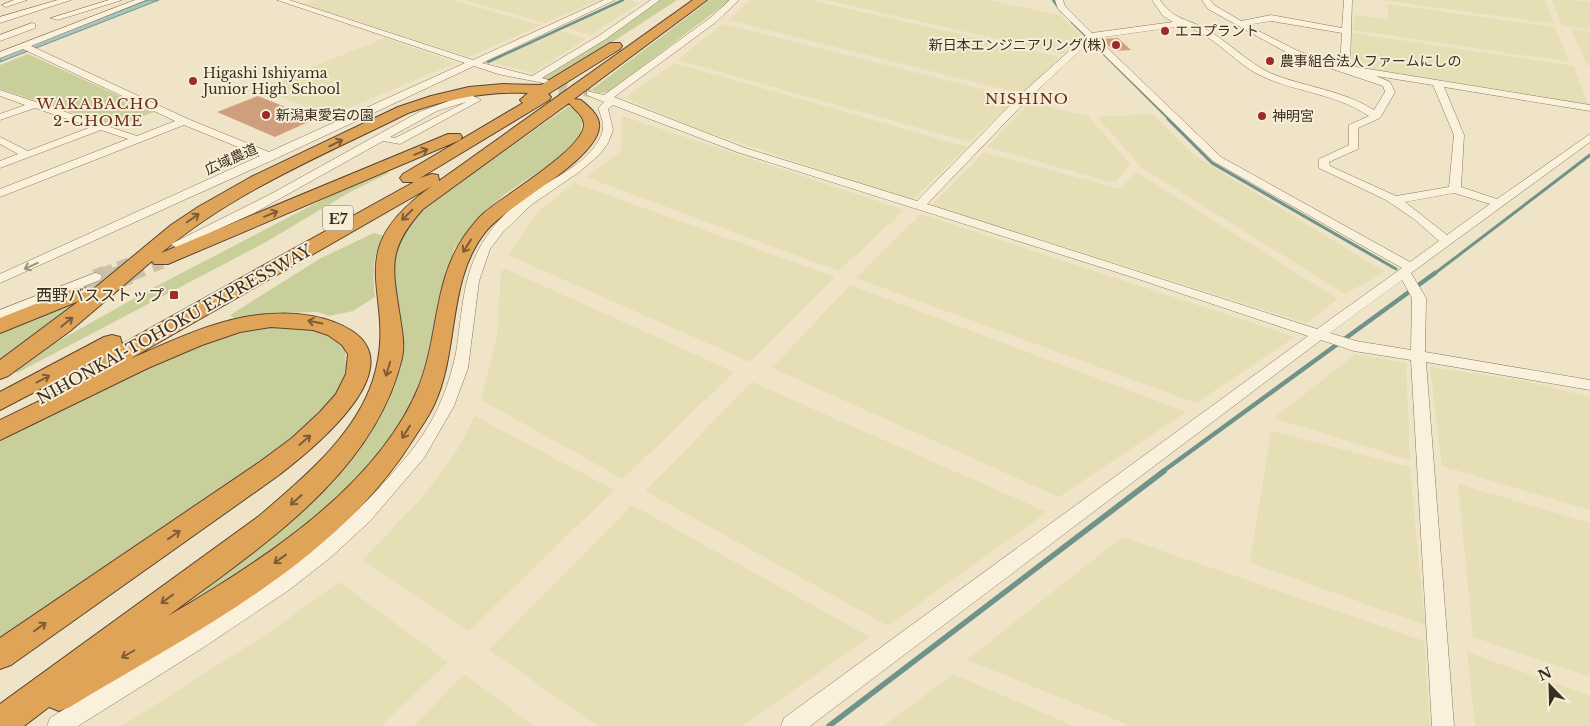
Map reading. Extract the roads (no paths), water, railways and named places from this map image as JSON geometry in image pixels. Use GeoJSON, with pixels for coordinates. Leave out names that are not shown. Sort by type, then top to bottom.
{"type":"FeatureCollection","features":[{"type":"Feature","properties":{"kind":"highway","name":"NIHONKAI-TOHOKU EXPRESSWAY"},"geometry":{"type":"LineString","coordinates":[[0,402],[184,304],[440,160],[600,61],[686,0]]}},
{"type":"Feature","properties":{"kind":"highway","name":"NIHONKAI-TOHOKU EXPRESSWAY"},"geometry":{"type":"LineString","coordinates":[[0,420],[369,216],[510,131],[616,62],[701,0]]}},
{"type":"Feature","properties":{"kind":"highway"},"geometry":{"type":"LineString","coordinates":[[161,260],[400,161],[486,122],[517,106],[665,16]]}},
{"type":"Feature","properties":{"kind":"highway"},"geometry":{"type":"LineString","coordinates":[[0,724],[269,524],[321,475],[364,424],[382,390],[392,356],[392,330],[383,274],[383,256],[390,236],[399,223],[417,205],[616,62]]}},
{"type":"Feature","properties":{"kind":"highway"},"geometry":{"type":"LineString","coordinates":[[0,371],[62,326],[178,228],[229,196],[423,102],[480,89],[539,83]]}},
{"type":"Feature","properties":{"kind":"highway"},"geometry":{"type":"LineString","coordinates":[[10,726],[207,608],[264,571],[325,523],[381,466],[404,436],[434,378],[448,290],[456,265],[466,245],[498,209],[564,162],[583,144],[592,129],[591,120],[586,111],[583,98]]}},
{"type":"Feature","properties":{"kind":"highway"},"geometry":{"type":"LineString","coordinates":[[0,326],[80,293]]}},
{"type":"Feature","properties":{"kind":"highway"},"geometry":{"type":"LineString","coordinates":[[0,431],[100,381],[172,349],[220,331],[250,323],[281,319],[304,320],[324,324],[342,331],[354,344],[360,360],[355,379],[346,398],[304,442],[270,468],[0,655]]}},
{"type":"Feature","properties":{"kind":"street"},"geometry":{"type":"LineString","coordinates":[[6,5],[23,0]]}},
{"type":"Feature","properties":{"kind":"street"},"geometry":{"type":"LineString","coordinates":[[0,20],[67,0]]}},
{"type":"Feature","properties":{"kind":"street"},"geometry":{"type":"LineString","coordinates":[[55,18],[118,0]]}},
{"type":"Feature","properties":{"kind":"street"},"geometry":{"type":"LineString","coordinates":[[0,55],[28,48],[142,0]]}},
{"type":"Feature","properties":{"kind":"street"},"geometry":{"type":"LineString","coordinates":[[281,0],[539,83],[656,0]]}},
{"type":"Feature","properties":{"kind":"street","name":"広域農道"},"geometry":{"type":"LineString","coordinates":[[0,269],[266,155],[611,0]]}},
{"type":"Feature","properties":{"kind":"street"},"geometry":{"type":"LineString","coordinates":[[58,726],[249,607],[327,548],[383,497],[434,431],[449,400],[460,369],[468,298],[474,273],[481,254],[494,234],[512,215],[579,166],[598,149],[608,128],[604,106],[610,99],[736,0]]}},
{"type":"Feature","properties":{"kind":"street"},"geometry":{"type":"LineString","coordinates":[[1058,0],[1061,7],[1217,159],[1407,270],[1419,298],[1418,356],[1443,726]]}},
{"type":"Feature","properties":{"kind":"street"},"geometry":{"type":"LineString","coordinates":[[1156,0],[1165,16],[1202,30],[1241,57],[1249,67],[1269,76],[1350,102],[1376,116]]}},
{"type":"Feature","properties":{"kind":"street"},"geometry":{"type":"LineString","coordinates":[[1206,0],[1212,7],[1263,38],[1308,59],[1345,68],[1590,108]]}},
{"type":"Feature","properties":{"kind":"street"},"geometry":{"type":"LineString","coordinates":[[1345,68],[1348,0]]}},
{"type":"Feature","properties":{"kind":"street"},"geometry":{"type":"LineString","coordinates":[[1239,24],[1271,18],[1347,30]]}},
{"type":"Feature","properties":{"kind":"street"},"geometry":{"type":"LineString","coordinates":[[918,207],[1023,98],[1091,36],[1183,23]]}},
{"type":"Feature","properties":{"kind":"street"},"geometry":{"type":"LineString","coordinates":[[0,38],[32,26]]}},
{"type":"Feature","properties":{"kind":"street"},"geometry":{"type":"LineString","coordinates":[[28,48],[184,121],[266,155]]}},
{"type":"Feature","properties":{"kind":"street"},"geometry":{"type":"LineString","coordinates":[[1345,68],[1388,84],[1390,92],[1376,116],[1353,127],[1354,147],[1323,161],[1325,168],[1379,190],[1396,200],[1423,218],[1446,242]]}},
{"type":"Feature","properties":{"kind":"street"},"geometry":{"type":"LineString","coordinates":[[1437,83],[1459,136],[1455,188]]}},
{"type":"Feature","properties":{"kind":"street"},"geometry":{"type":"LineString","coordinates":[[0,93],[137,139]]}},
{"type":"Feature","properties":{"kind":"street"},"geometry":{"type":"LineString","coordinates":[[177,244],[248,211],[381,137],[448,103],[465,98],[476,100],[396,142],[381,137]]}},
{"type":"Feature","properties":{"kind":"street"},"geometry":{"type":"LineString","coordinates":[[583,98],[610,99],[712,140],[918,207],[1137,274],[1354,346],[1506,369],[1590,385]]}},
{"type":"Feature","properties":{"kind":"street"},"geometry":{"type":"LineString","coordinates":[[0,117],[36,104]]}},
{"type":"Feature","properties":{"kind":"street"},"geometry":{"type":"LineString","coordinates":[[0,193],[184,121]]}},
{"type":"Feature","properties":{"kind":"street"},"geometry":{"type":"LineString","coordinates":[[0,165],[101,127]]}},
{"type":"Feature","properties":{"kind":"street"},"geometry":{"type":"LineString","coordinates":[[792,726],[1318,335],[1590,137]]}},
{"type":"Feature","properties":{"kind":"street"},"geometry":{"type":"LineString","coordinates":[[0,140],[26,155]]}},
{"type":"Feature","properties":{"kind":"street","name":"広域農道"},"geometry":{"type":"LineString","coordinates":[[0,280],[266,155]]}},
{"type":"Feature","properties":{"kind":"street"},"geometry":{"type":"LineString","coordinates":[[1396,200],[1455,188],[1498,203]]}},
{"type":"Feature","properties":{"kind":"street"},"geometry":{"type":"LineString","coordinates":[[0,315],[95,277]]}},
{"type":"Feature","properties":{"kind":"water"},"geometry":{"type":"Polygon","coordinates":[[[148,0],[159,0],[0,62],[0,57],[148,0]]]}},
{"type":"Feature","properties":{"kind":"waterway"},"geometry":{"type":"LineString","coordinates":[[488,62],[623,0]]}},
{"type":"Feature","properties":{"kind":"waterway"},"geometry":{"type":"LineString","coordinates":[[1053,0],[1061,11]]}},
{"type":"Feature","properties":{"kind":"waterway"},"geometry":{"type":"LineString","coordinates":[[1072,22],[1170,120]]}},
{"type":"Feature","properties":{"kind":"waterway"},"geometry":{"type":"LineString","coordinates":[[1168,119],[1212,163],[1396,269]]}},
{"type":"Feature","properties":{"kind":"waterway"},"geometry":{"type":"LineString","coordinates":[[1434,274],[1590,155]]}},
{"type":"Feature","properties":{"kind":"waterway"},"geometry":{"type":"LineString","coordinates":[[1162,472],[1435,273]]}},
{"type":"Feature","properties":{"kind":"waterway"},"geometry":{"type":"LineString","coordinates":[[829,726],[1164,471]]}},
{"type":"Feature","properties":{"kind":"tunnel"},"geometry":{"type":"LineString","coordinates":[[545,82],[590,93]]}},
{"type":"Feature","properties":{"kind":"tunnel"},"geometry":{"type":"LineString","coordinates":[[538,89],[560,95],[576,103]]}},
{"type":"Feature","properties":{"kind":"tunnel"},"geometry":{"type":"LineString","coordinates":[[102,274],[177,244]]}},
{"type":"Feature","properties":{"kind":"tunnel"},"geometry":{"type":"LineString","coordinates":[[126,274],[161,260]]}},
{"type":"Feature","properties":{"kind":"tunnel"},"geometry":{"type":"LineString","coordinates":[[95,277],[105,273]]}},
{"type":"Feature","properties":{"kind":"tunnel"},"geometry":{"type":"LineString","coordinates":[[80,293],[129,273]]}},
{"type":"Feature","properties":{"kind":"place","name":"エコプラント"},"geometry":{"type":"Point","coordinates":[1165,31]}},
{"type":"Feature","properties":{"kind":"place","name":"新日本エンジニアリング(株)"},"geometry":{"type":"Point","coordinates":[1116,45]}},
{"type":"Feature","properties":{"kind":"place","name":"農事組合法人ファームにしの"},"geometry":{"type":"Point","coordinates":[1270,61]}},
{"type":"Feature","properties":{"kind":"place","name":"Higashi Ishiyama Junior High School"},"geometry":{"type":"Point","coordinates":[193,81]}},
{"type":"Feature","properties":{"kind":"place","name":"新潟東愛宕の園"},"geometry":{"type":"Point","coordinates":[266,115]}},
{"type":"Feature","properties":{"kind":"place","name":"神明宮"},"geometry":{"type":"Point","coordinates":[1262,116]}},
{"type":"Feature","properties":{"kind":"place","name":"西野バスストップ"},"geometry":{"type":"Point","coordinates":[174,295]}},
{"type":"Feature","properties":{"kind":"district","name":"NISHINO"},"geometry":{"type":"Point","coordinates":[1027,98]}},
{"type":"Feature","properties":{"kind":"district","name":"WAKABACHO 2-CHOME"},"geometry":{"type":"Point","coordinates":[98,112]}}]}
